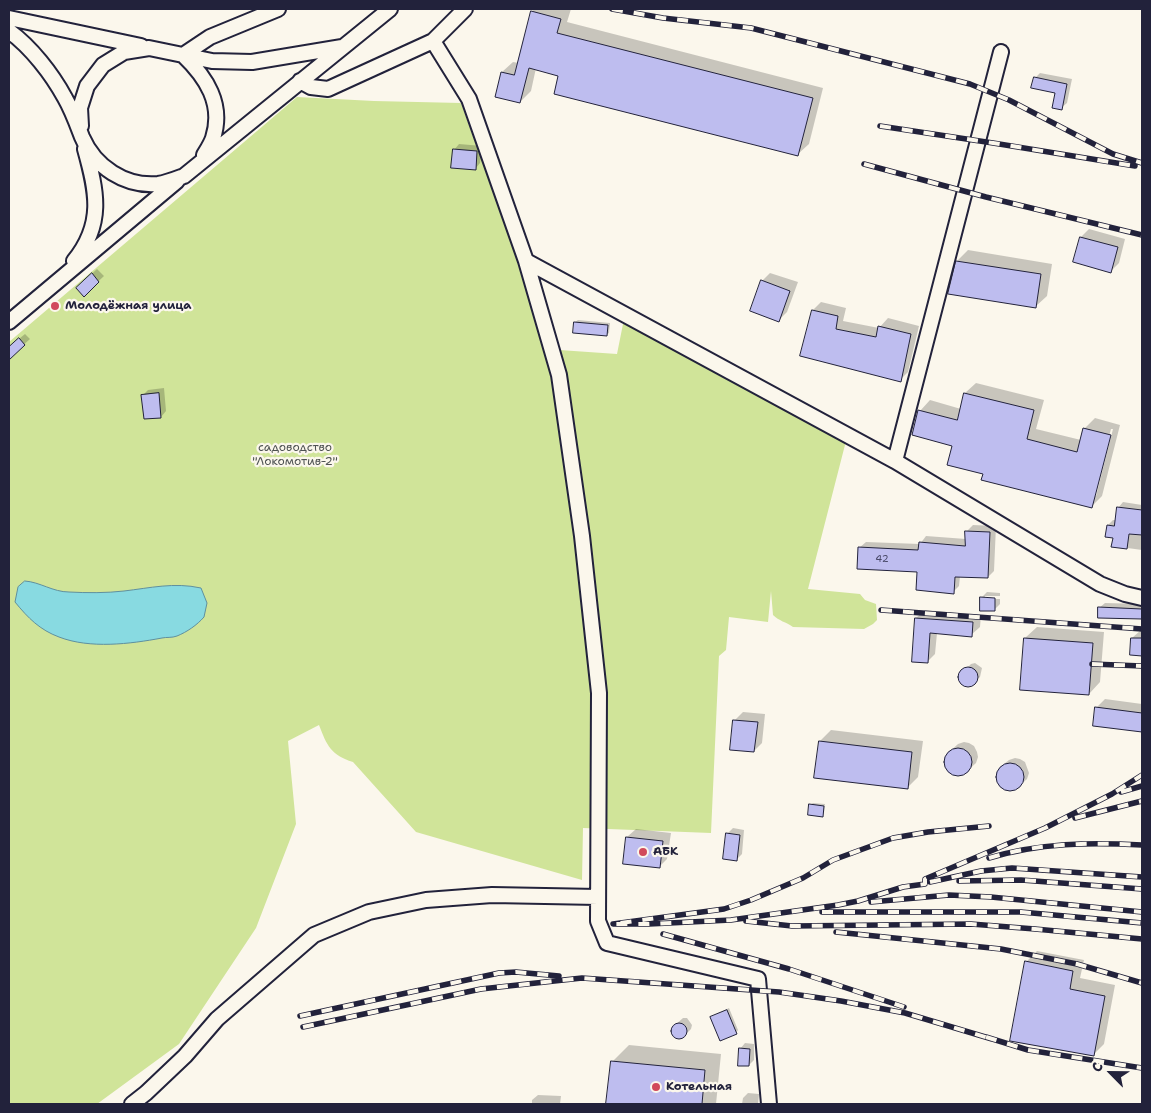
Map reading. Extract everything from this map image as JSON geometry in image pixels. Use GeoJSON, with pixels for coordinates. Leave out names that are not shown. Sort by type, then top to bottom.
{"type":"FeatureCollection","features":[{"type":"Feature","properties":{"kind":"street"},"geometry":{"type":"LineString","coordinates":[[183,55],[210,37],[278,9]]}},
{"type":"Feature","properties":{"kind":"street"},"geometry":{"type":"LineString","coordinates":[[9,322],[202,160],[390,9]]}},
{"type":"Feature","properties":{"kind":"street"},"geometry":{"type":"LineString","coordinates":[[300,81],[311,87],[328,89],[433,41],[466,9]]}},
{"type":"Feature","properties":{"kind":"street"},"geometry":{"type":"LineString","coordinates":[[9,18],[212,61],[252,62],[343,46]]}},
{"type":"Feature","properties":{"kind":"street"},"geometry":{"type":"LineString","coordinates":[[9,31],[17,37],[44,67],[65,97],[81,134],[98,162],[110,172],[134,183],[159,184],[184,176]]}},
{"type":"Feature","properties":{"kind":"street"},"geometry":{"type":"LineString","coordinates":[[433,41],[469,99],[526,260],[559,374],[582,536],[599,693],[598,921],[607,943],[758,979],[769,1104]]}},
{"type":"Feature","properties":{"kind":"street"},"geometry":{"type":"LineString","coordinates":[[63,275],[79,255],[94,225],[95,194],[92,174],[81,134],[80,108],[87,86],[103,65],[124,52],[154,49]]}},
{"type":"Feature","properties":{"kind":"street"},"geometry":{"type":"LineString","coordinates":[[895,460],[1002,52]]}},
{"type":"Feature","properties":{"kind":"street"},"geometry":{"type":"LineString","coordinates":[[183,55],[196,67],[210,87],[217,113],[213,138],[202,160]]}},
{"type":"Feature","properties":{"kind":"street"},"geometry":{"type":"LineString","coordinates":[[526,260],[895,460],[1100,584],[1125,594],[1142,598]]}},
{"type":"Feature","properties":{"kind":"street"},"geometry":{"type":"LineString","coordinates":[[132,1104],[184,1056],[217,1019],[314,936],[369,912],[426,900],[492,895],[598,897]]}},
{"type":"Feature","properties":{"kind":"green space","name":"садоводство \"Локомотив-2\""},"geometry":{"type":"Polygon","coordinates":[[[297,97],[461,103],[528,288],[545,349],[617,354],[624,319],[846,441],[808,589],[860,594],[865,600],[876,604],[877,620],[864,629],[793,627],[773,615],[771,591],[768,622],[729,617],[726,650],[719,656],[711,833],[583,828],[582,880],[416,832],[353,762],[331,749],[319,725],[288,741],[296,824],[256,928],[179,1044],[97,1104],[9,1104],[9,342],[297,97]]]}},
{"type":"Feature","properties":{"kind":"water"},"geometry":{"type":"Polygon","coordinates":[[[25,581],[63,592],[97,593],[153,587],[191,586],[201,588],[207,603],[204,617],[192,628],[177,636],[124,643],[84,643],[71,641],[52,634],[40,627],[25,613],[15,602],[18,587],[25,581]]]}},
{"type":"Feature","properties":{"kind":"building"},"geometry":{"type":"Polygon","coordinates":[[[531,11],[561,19],[557,33],[813,98],[798,156],[554,94],[558,76],[529,68],[520,103],[495,97],[501,72],[514,75],[531,11]]]}},
{"type":"Feature","properties":{"kind":"building"},"geometry":{"type":"Polygon","coordinates":[[[1034,77],[1067,84],[1062,110],[1052,108],[1055,93],[1031,88],[1034,77]]]}},
{"type":"Feature","properties":{"kind":"building"},"geometry":{"type":"Polygon","coordinates":[[[453,149],[477,151],[476,170],[451,168],[453,149]]]}},
{"type":"Feature","properties":{"kind":"building"},"geometry":{"type":"Polygon","coordinates":[[[1080,237],[1118,247],[1111,273],[1073,262],[1080,237]]]}},
{"type":"Feature","properties":{"kind":"building"},"geometry":{"type":"Polygon","coordinates":[[[956,261],[1041,274],[1036,308],[948,294],[956,261]]]}},
{"type":"Feature","properties":{"kind":"building"},"geometry":{"type":"Polygon","coordinates":[[[92,273],[99,282],[84,297],[76,288],[92,273]]]}},
{"type":"Feature","properties":{"kind":"building"},"geometry":{"type":"Polygon","coordinates":[[[761,280],[790,291],[779,322],[750,311],[761,280]]]}},
{"type":"Feature","properties":{"kind":"building"},"geometry":{"type":"Polygon","coordinates":[[[812,310],[838,316],[836,329],[876,337],[878,326],[911,334],[901,382],[800,356],[812,310]]]}},
{"type":"Feature","properties":{"kind":"building"},"geometry":{"type":"Polygon","coordinates":[[[574,322],[608,325],[607,336],[573,333],[574,322]]]}},
{"type":"Feature","properties":{"kind":"building"},"geometry":{"type":"Polygon","coordinates":[[[19,338],[25,345],[9,360],[9,347],[19,338]]]}},
{"type":"Feature","properties":{"kind":"building"},"geometry":{"type":"Polygon","coordinates":[[[159,393],[161,418],[144,419],[141,395],[159,393]]]}},
{"type":"Feature","properties":{"kind":"building"},"geometry":{"type":"Polygon","coordinates":[[[964,393],[1034,410],[1027,439],[1077,452],[1083,428],[1111,435],[1092,508],[981,480],[983,474],[947,465],[952,446],[912,435],[918,410],[957,420],[964,393]]]}},
{"type":"Feature","properties":{"kind":"building"},"geometry":{"type":"Polygon","coordinates":[[[1117,507],[1142,510],[1142,535],[1129,534],[1127,549],[1111,547],[1113,538],[1105,537],[1107,525],[1114,526],[1117,507]]]}},
{"type":"Feature","properties":{"kind":"building"},"geometry":{"type":"Polygon","coordinates":[[[965,531],[990,532],[988,578],[955,577],[954,594],[916,590],[917,572],[857,569],[858,547],[918,550],[919,542],[965,546],[965,531]]]}},
{"type":"Feature","properties":{"kind":"building"},"geometry":{"type":"Polygon","coordinates":[[[980,597],[995,598],[995,611],[980,611],[980,597]]]}},
{"type":"Feature","properties":{"kind":"building"},"geometry":{"type":"Polygon","coordinates":[[[1098,607],[1142,609],[1142,619],[1098,618],[1098,607]]]}},
{"type":"Feature","properties":{"kind":"building"},"geometry":{"type":"Polygon","coordinates":[[[915,618],[973,622],[972,637],[930,633],[928,663],[912,662],[915,618]]]}},
{"type":"Feature","properties":{"kind":"building"},"geometry":{"type":"Polygon","coordinates":[[[1024,638],[1093,643],[1089,695],[1020,690],[1024,638]]]}},
{"type":"Feature","properties":{"kind":"building"},"geometry":{"type":"Polygon","coordinates":[[[1131,638],[1142,638],[1142,656],[1130,655],[1131,638]]]}},
{"type":"Feature","properties":{"kind":"building"},"geometry":{"type":"Polygon","coordinates":[[[968,667],[975,670],[978,677],[975,684],[968,687],[961,684],[958,677],[961,670],[968,667]]]}},
{"type":"Feature","properties":{"kind":"building"},"geometry":{"type":"Polygon","coordinates":[[[1095,707],[1142,713],[1142,732],[1093,726],[1095,707]]]}},
{"type":"Feature","properties":{"kind":"building"},"geometry":{"type":"Polygon","coordinates":[[[733,720],[758,722],[754,752],[730,750],[733,720]]]}},
{"type":"Feature","properties":{"kind":"building"},"geometry":{"type":"Polygon","coordinates":[[[819,741],[912,752],[908,789],[814,778],[819,741]]]}},
{"type":"Feature","properties":{"kind":"building"},"geometry":{"type":"Polygon","coordinates":[[[958,748],[968,752],[972,762],[968,772],[958,776],[948,772],[944,762],[948,752],[958,748]]]}},
{"type":"Feature","properties":{"kind":"building"},"geometry":{"type":"Polygon","coordinates":[[[1010,763],[1020,767],[1024,777],[1020,787],[1010,791],[1000,787],[996,777],[1000,767],[1010,763]]]}},
{"type":"Feature","properties":{"kind":"building"},"geometry":{"type":"Polygon","coordinates":[[[809,804],[824,806],[823,817],[808,815],[809,804]]]}},
{"type":"Feature","properties":{"kind":"building"},"geometry":{"type":"Polygon","coordinates":[[[726,833],[740,835],[737,861],[723,859],[726,833]]]}},
{"type":"Feature","properties":{"kind":"building","name":"АБК"},"geometry":{"type":"Polygon","coordinates":[[[626,837],[663,841],[660,868],[623,864],[626,837]]]}},
{"type":"Feature","properties":{"kind":"building"},"geometry":{"type":"Polygon","coordinates":[[[1025,961],[1073,971],[1070,989],[1105,996],[1094,1056],[1010,1041],[1025,961]]]}},
{"type":"Feature","properties":{"kind":"building"},"geometry":{"type":"Polygon","coordinates":[[[727,1010],[737,1034],[720,1041],[710,1017],[727,1010]]]}},
{"type":"Feature","properties":{"kind":"building"},"geometry":{"type":"Polygon","coordinates":[[[679,1023],[685,1025],[687,1031],[685,1037],[679,1039],[673,1037],[671,1031],[673,1025],[679,1023]]]}},
{"type":"Feature","properties":{"kind":"building"},"geometry":{"type":"Polygon","coordinates":[[[739,1048],[750,1049],[749,1066],[738,1066],[739,1048]]]}},
{"type":"Feature","properties":{"kind":"building","name":"Котельная"},"geometry":{"type":"Polygon","coordinates":[[[611,1061],[705,1070],[702,1104],[606,1104],[611,1061]]]}},
{"type":"Feature","properties":{"kind":"railway"},"geometry":{"type":"LineString","coordinates":[[612,9],[663,18],[751,28],[970,84],[1009,100],[1113,154],[1142,163]]}},
{"type":"Feature","properties":{"kind":"railway"},"geometry":{"type":"LineString","coordinates":[[880,126],[1135,166]]}},
{"type":"Feature","properties":{"kind":"railway"},"geometry":{"type":"LineString","coordinates":[[864,164],[986,197],[1142,235]]}},
{"type":"Feature","properties":{"kind":"railway"},"geometry":{"type":"LineString","coordinates":[[881,610],[1142,629]]}},
{"type":"Feature","properties":{"kind":"railway"},"geometry":{"type":"LineString","coordinates":[[1092,664],[1142,666]]}},
{"type":"Feature","properties":{"kind":"railway"},"geometry":{"type":"LineString","coordinates":[[989,826],[928,832],[893,838],[833,860],[803,878],[724,909],[613,924],[731,920],[838,905],[903,887],[925,884],[925,879],[1045,828],[1112,794],[1142,775]]}},
{"type":"Feature","properties":{"kind":"railway"},"geometry":{"type":"LineString","coordinates":[[1121,792],[1142,786]]}},
{"type":"Feature","properties":{"kind":"railway"},"geometry":{"type":"LineString","coordinates":[[1075,818],[1142,801]]}},
{"type":"Feature","properties":{"kind":"railway"},"geometry":{"type":"LineString","coordinates":[[989,858],[1027,849],[1065,845],[1142,845]]}},
{"type":"Feature","properties":{"kind":"railway"},"geometry":{"type":"LineString","coordinates":[[930,882],[981,871],[1012,868],[1142,877]]}},
{"type":"Feature","properties":{"kind":"railway"},"geometry":{"type":"LineString","coordinates":[[959,881],[1021,880],[1142,889]]}},
{"type":"Feature","properties":{"kind":"railway"},"geometry":{"type":"LineString","coordinates":[[871,902],[949,895],[991,897],[1142,912]]}},
{"type":"Feature","properties":{"kind":"railway"},"geometry":{"type":"LineString","coordinates":[[822,912],[1021,912],[1142,923]]}},
{"type":"Feature","properties":{"kind":"railway"},"geometry":{"type":"LineString","coordinates":[[746,921],[792,926],[971,924],[1142,939]]}},
{"type":"Feature","properties":{"kind":"railway"},"geometry":{"type":"LineString","coordinates":[[836,932],[1001,949],[1077,964],[1142,983]]}},
{"type":"Feature","properties":{"kind":"railway"},"geometry":{"type":"LineString","coordinates":[[663,934],[789,969],[904,1007]]}},
{"type":"Feature","properties":{"kind":"railway"},"geometry":{"type":"LineString","coordinates":[[300,1016],[499,973],[516,972],[559,976]]}},
{"type":"Feature","properties":{"kind":"railway"},"geometry":{"type":"LineString","coordinates":[[303,1027],[481,989],[582,978],[779,992],[841,1001],[905,1013],[992,1039]]}},
{"type":"Feature","properties":{"kind":"railway"},"geometry":{"type":"LineString","coordinates":[[986,1037],[1028,1050],[1142,1068]]}},
{"type":"Feature","properties":{"kind":"place","name":"Молодёжная улица"},"geometry":{"type":"Point","coordinates":[55,306]}},
{"type":"Feature","properties":{"kind":"place","name":"АБК"},"geometry":{"type":"Point","coordinates":[643,852]}},
{"type":"Feature","properties":{"kind":"place","name":"Котельная"},"geometry":{"type":"Point","coordinates":[656,1087]}}]}
